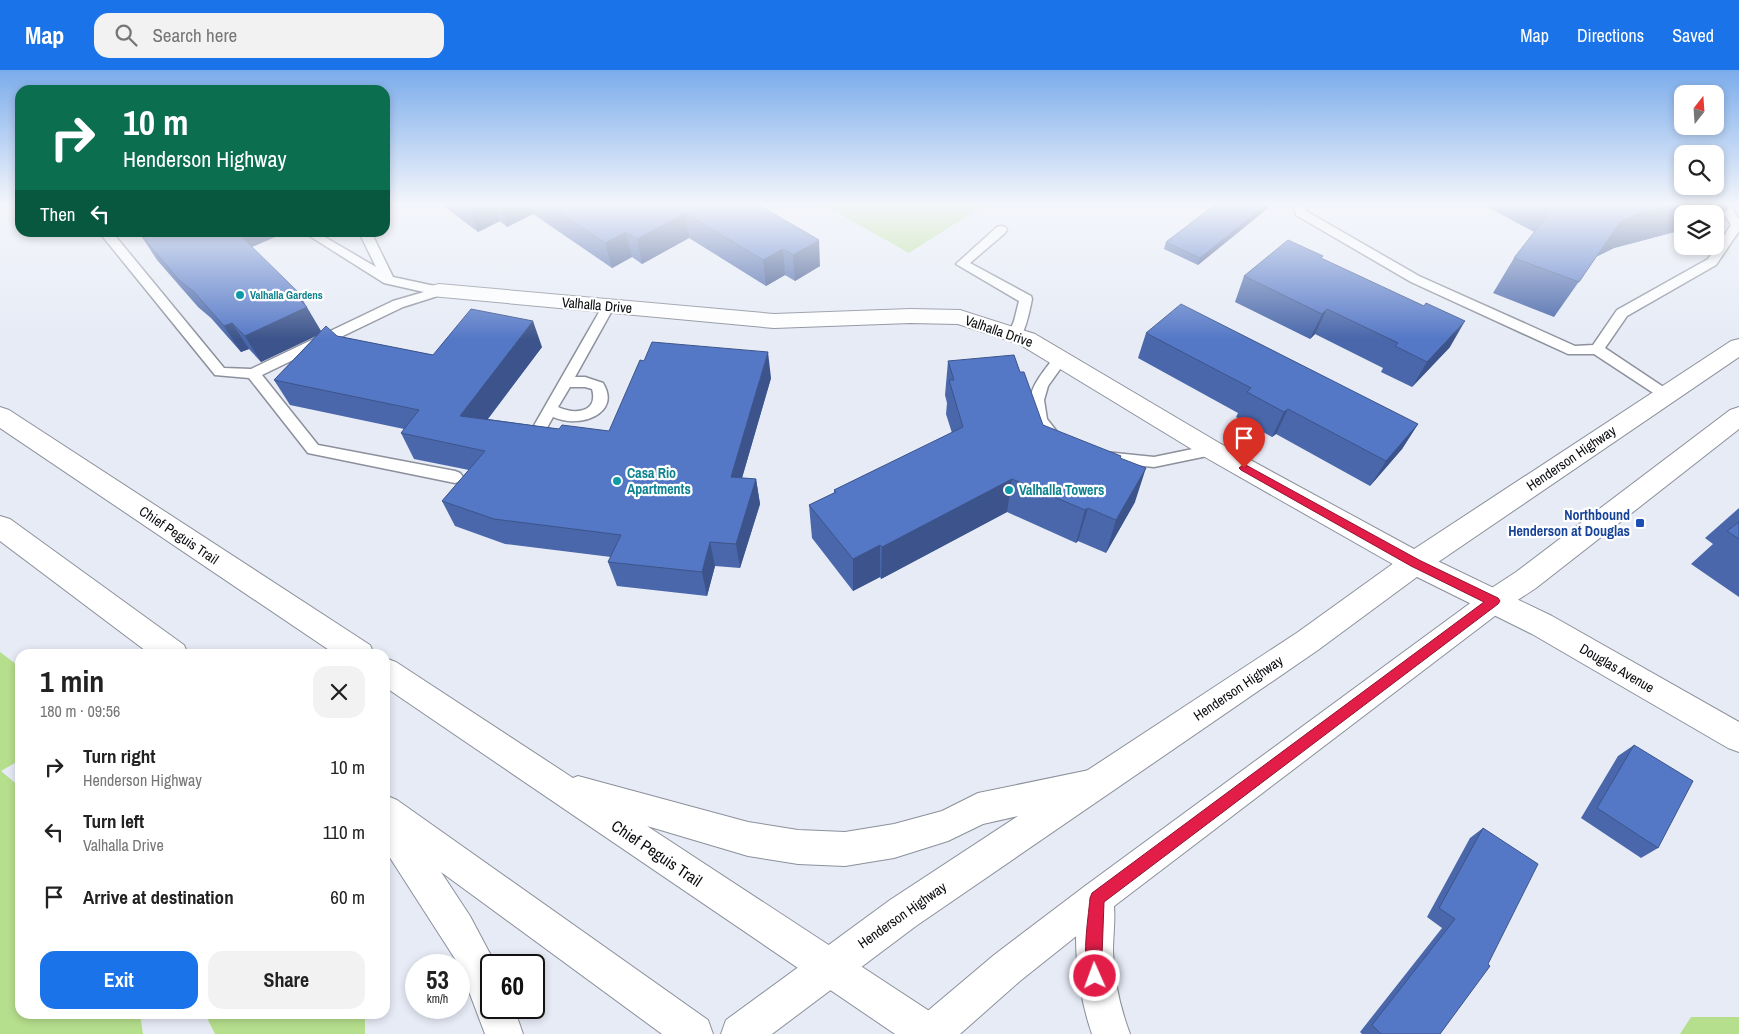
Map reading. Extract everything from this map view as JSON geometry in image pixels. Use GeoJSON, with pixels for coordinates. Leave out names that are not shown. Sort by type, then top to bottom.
{"type":"FeatureCollection","features":[{"type":"Feature","properties":{"kind":"main road","name":"Valhalla Drive"},"geometry":{"type":"LineString","coordinates":[[438,290],[774,321],[910,316],[960,317],[1027,339],[1212,450],[1415,563],[1494,601]]}},
{"type":"Feature","properties":{"kind":"main road","name":"Henderson Highway"},"geometry":{"type":"LineString","coordinates":[[740,1034],[903,913],[1308,641],[1415,563],[1739,346]]}},
{"type":"Feature","properties":{"kind":"main road","name":"Chief Peguis Trail"},"geometry":{"type":"LineString","coordinates":[[0,416],[351,649]]}},
{"type":"Feature","properties":{"kind":"main road"},"geometry":{"type":"LineString","coordinates":[[930,1034],[1007,968],[1097,898],[1494,601],[1526,580],[1739,416]]}},
{"type":"Feature","properties":{"kind":"main road"},"geometry":{"type":"LineString","coordinates":[[0,526],[166,649]]}},
{"type":"Feature","properties":{"kind":"main road","name":"Douglas Avenue"},"geometry":{"type":"LineString","coordinates":[[1494,601],[1735,730]]}},
{"type":"Feature","properties":{"kind":"main road","name":"Chief Peguis Trail"},"geometry":{"type":"LineString","coordinates":[[390,674],[727,901],[930,1034]]}},
{"type":"Feature","properties":{"kind":"main road"},"geometry":{"type":"LineString","coordinates":[[558,786],[748,839],[798,847],[845,849],[894,841],[948,825],[978,809],[1094,784]]}},
{"type":"Feature","properties":{"kind":"main road"},"geometry":{"type":"LineString","coordinates":[[390,815],[694,1034]]}},
{"type":"Feature","properties":{"kind":"main road"},"geometry":{"type":"LineString","coordinates":[[390,829],[452,923],[480,972]]}},
{"type":"Feature","properties":{"kind":"main road"},"geometry":{"type":"LineString","coordinates":[[1097,898],[1094,956],[1095,976],[1100,1005],[1111,1034]]}},
{"type":"Feature","properties":{"kind":"main road"},"geometry":{"type":"LineString","coordinates":[[499,1019],[504,1034]]}},
{"type":"Feature","properties":{"kind":"lane"},"geometry":{"type":"LineString","coordinates":[[119,249],[220,372],[253,374],[398,304],[438,290]]}},
{"type":"Feature","properties":{"kind":"lane"},"geometry":{"type":"LineString","coordinates":[[336,249],[388,280],[438,290]]}},
{"type":"Feature","properties":{"kind":"lane"},"geometry":{"type":"LineString","coordinates":[[373,249],[388,280]]}},
{"type":"Feature","properties":{"kind":"lane"},"geometry":{"type":"LineString","coordinates":[[979,249],[962,264],[1026,299],[1021,321],[1015,335]]}},
{"type":"Feature","properties":{"kind":"lane"},"geometry":{"type":"LineString","coordinates":[[1363,249],[1415,279],[1573,351],[1597,349],[1666,395]]}},
{"type":"Feature","properties":{"kind":"lane"},"geometry":{"type":"LineString","coordinates":[[1597,349],[1622,313],[1712,262],[1721,249]]}},
{"type":"Feature","properties":{"kind":"lane"},"geometry":{"type":"LineString","coordinates":[[535,436],[608,306]]}},
{"type":"Feature","properties":{"kind":"lane"},"geometry":{"type":"LineString","coordinates":[[1061,358],[1040,385],[1037,400],[1040,420],[1059,443],[1068,445]]}},
{"type":"Feature","properties":{"kind":"lane"},"geometry":{"type":"LineString","coordinates":[[253,374],[313,449],[454,477]]}},
{"type":"Feature","properties":{"kind":"lane"},"geometry":{"type":"LineString","coordinates":[[550,409],[567,417],[576,418],[596,409],[602,400],[598,386],[585,382],[566,382]]}},
{"type":"Feature","properties":{"kind":"lane"},"geometry":{"type":"LineString","coordinates":[[1093,453],[1110,459],[1154,462],[1212,450]]}},
{"type":"Feature","properties":{"kind":"green space"},"geometry":{"type":"Polygon","coordinates":[[[902,249],[915,249],[909,253],[902,249]]]}},
{"type":"Feature","properties":{"kind":"green space"},"geometry":{"type":"Polygon","coordinates":[[[0,652],[15,663],[15,763],[1,771],[15,783],[15,1019],[141,1019],[143,1034],[0,1034],[0,652]]]}},
{"type":"Feature","properties":{"kind":"green space"},"geometry":{"type":"Polygon","coordinates":[[[1691,1017],[1739,1017],[1739,1034],[1680,1034],[1691,1017]]]}},
{"type":"Feature","properties":{"kind":"green space"},"geometry":{"type":"Polygon","coordinates":[[[208,1019],[365,1019],[365,1034],[215,1034],[208,1019]]]}},
{"type":"Feature","properties":{"kind":"building","name":"Valhalla Gardens"},"geometry":{"type":"Polygon","coordinates":[[[153,249],[254,249],[298,292],[294,294],[307,307],[245,336],[232,323],[224,326],[194,292],[180,281],[153,249]]]}},
{"type":"Feature","properties":{"kind":"building"},"geometry":{"type":"Polygon","coordinates":[[[745,249],[803,249],[793,255],[783,249],[763,260],[745,249]]]}},
{"type":"Feature","properties":{"kind":"building"},"geometry":{"type":"Polygon","coordinates":[[[1181,249],[1211,249],[1200,258],[1181,249]]]}},
{"type":"Feature","properties":{"kind":"building"},"geometry":{"type":"Polygon","coordinates":[[[1277,249],[1308,249],[1323,256],[1321,258],[1424,306],[1426,303],[1465,321],[1427,362],[1395,346],[1398,343],[1327,309],[1322,314],[1244,276],[1277,249]]]}},
{"type":"Feature","properties":{"kind":"building"},"geometry":{"type":"Polygon","coordinates":[[[1521,249],[1602,249],[1579,282],[1514,258],[1521,249]]]}},
{"type":"Feature","properties":{"kind":"building"},"geometry":{"type":"Polygon","coordinates":[[[1181,304],[1418,424],[1386,461],[1288,409],[1284,412],[1247,392],[1251,388],[1146,333],[1181,304]]]}},
{"type":"Feature","properties":{"kind":"building"},"geometry":{"type":"Polygon","coordinates":[[[471,309],[533,321],[460,416],[559,429],[562,425],[609,431],[640,360],[644,361],[652,342],[768,352],[731,477],[756,479],[736,544],[710,542],[702,572],[608,562],[621,535],[494,519],[442,501],[485,451],[401,433],[419,410],[274,380],[326,326],[337,336],[433,355],[471,309]]]}},
{"type":"Feature","properties":{"kind":"building"},"geometry":{"type":"Polygon","coordinates":[[[1014,355],[1020,372],[1024,372],[1043,425],[1146,468],[1116,520],[1088,508],[1085,510],[1012,479],[882,547],[880,545],[853,559],[809,505],[836,492],[834,490],[963,427],[949,380],[954,380],[948,361],[1014,355]]]}},
{"type":"Feature","properties":{"kind":"building"},"geometry":{"type":"Polygon","coordinates":[[[1739,522],[1739,539],[1727,531],[1739,522]]]}},
{"type":"Feature","properties":{"kind":"building"},"geometry":{"type":"Polygon","coordinates":[[[1634,745],[1693,781],[1658,848],[1597,808],[1634,745]]]}},
{"type":"Feature","properties":{"kind":"building"},"geometry":{"type":"Polygon","coordinates":[[[1483,828],[1538,864],[1488,964],[1490,966],[1440,1034],[1381,1034],[1372,1025],[1455,919],[1439,908],[1483,828]]]}},
{"type":"Feature","properties":{"kind":"place","name":"Valhalla Gardens"},"geometry":{"type":"Point","coordinates":[240,295]}},
{"type":"Feature","properties":{"kind":"place","name":"Casa Rio Apartments"},"geometry":{"type":"Point","coordinates":[617,481]}},
{"type":"Feature","properties":{"kind":"place","name":"Valhalla Towers"},"geometry":{"type":"Point","coordinates":[1009,490]}},
{"type":"Feature","properties":{"kind":"place","name":"Northbound Henderson at Douglas"},"geometry":{"type":"Point","coordinates":[1640,523]}},
{"type":"Feature","properties":{"kind":"route"},"geometry":{"type":"LineString","coordinates":[[1095,976],[1094,956],[1097,898],[1494,601],[1415,563],[1244,468]]}}]}
